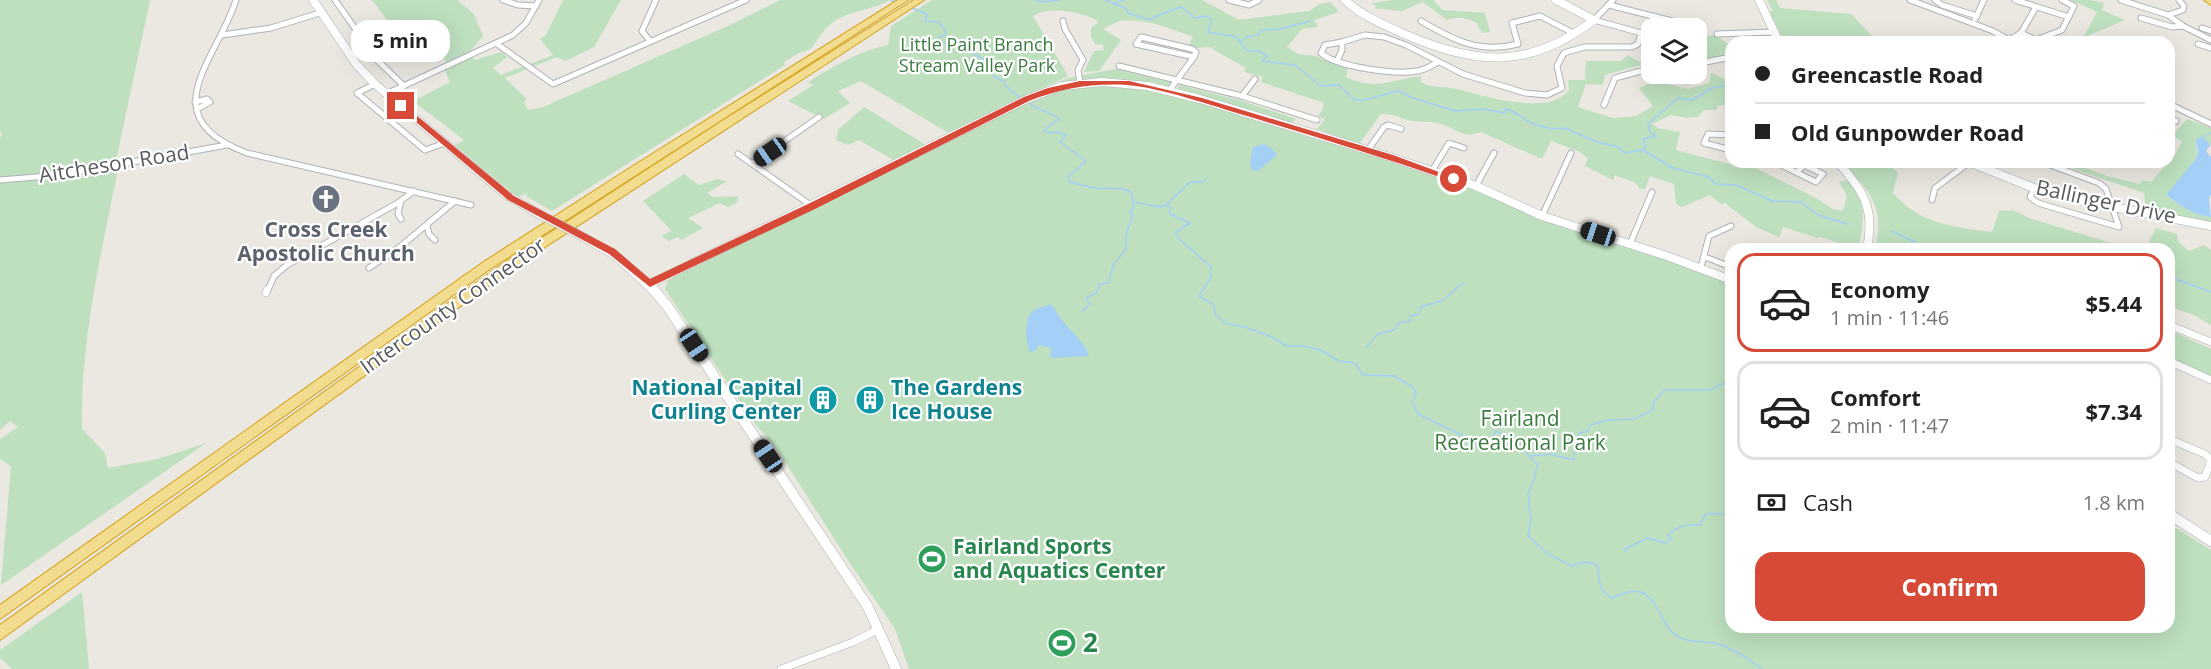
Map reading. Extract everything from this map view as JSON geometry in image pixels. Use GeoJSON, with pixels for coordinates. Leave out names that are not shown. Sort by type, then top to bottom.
{"type":"FeatureCollection","features":[{"type":"Feature","properties":{"kind":"highway","name":"Intercounty Connector"},"geometry":{"type":"LineString","coordinates":[[0,633],[509,265],[865,28],[903,0]]}},
{"type":"Feature","properties":{"kind":"highway","name":"Intercounty Connector"},"geometry":{"type":"LineString","coordinates":[[0,612],[486,266],[599,192],[865,28],[920,0]]}},
{"type":"Feature","properties":{"kind":"highway"},"geometry":{"type":"LineString","coordinates":[[0,606],[136,514]]}},
{"type":"Feature","properties":{"kind":"street"},"geometry":{"type":"LineString","coordinates":[[236,0],[222,35],[200,74],[195,102],[196,110],[208,129],[227,145],[247,153],[471,205]]}},
{"type":"Feature","properties":{"kind":"street"},"geometry":{"type":"LineString","coordinates":[[313,0],[352,58],[386,94],[505,194],[618,255],[650,284],[669,307],[868,607],[896,669]]}},
{"type":"Feature","properties":{"kind":"street"},"geometry":{"type":"LineString","coordinates":[[335,0],[378,61],[404,86]]}},
{"type":"Feature","properties":{"kind":"street"},"geometry":{"type":"LineString","coordinates":[[503,0],[518,5],[538,3]]}},
{"type":"Feature","properties":{"kind":"street"},"geometry":{"type":"LineString","coordinates":[[650,41],[642,31],[656,0]]}},
{"type":"Feature","properties":{"kind":"street"},"geometry":{"type":"LineString","coordinates":[[497,44],[553,84],[746,0]]}},
{"type":"Feature","properties":{"kind":"street"},"geometry":{"type":"LineString","coordinates":[[1229,0],[1246,5],[1255,4],[1259,0]]}},
{"type":"Feature","properties":{"kind":"street"},"geometry":{"type":"LineString","coordinates":[[1344,0],[1375,22],[1444,51],[1463,56],[1491,58],[1549,46],[1575,34],[1611,3],[1662,18]]}},
{"type":"Feature","properties":{"kind":"street"},"geometry":{"type":"LineString","coordinates":[[1438,62],[1430,69],[1419,72],[1383,69],[1337,61],[1325,57],[1321,50],[1328,43],[1375,35],[1396,41],[1465,75],[1532,96],[1543,97],[1554,94],[1562,88],[1557,66],[1564,53],[1584,45],[1630,48],[1638,44],[1641,34],[1594,20],[1556,0]]}},
{"type":"Feature","properties":{"kind":"street"},"geometry":{"type":"LineString","coordinates":[[1759,0],[1776,36]]}},
{"type":"Feature","properties":{"kind":"street"},"geometry":{"type":"LineString","coordinates":[[1910,0],[2000,36]]}},
{"type":"Feature","properties":{"kind":"street"},"geometry":{"type":"LineString","coordinates":[[1935,0],[1942,5],[1977,16]]}},
{"type":"Feature","properties":{"kind":"street"},"geometry":{"type":"LineString","coordinates":[[1971,24],[1984,0]]}},
{"type":"Feature","properties":{"kind":"street"},"geometry":{"type":"LineString","coordinates":[[2015,0],[2069,17]]}},
{"type":"Feature","properties":{"kind":"street"},"geometry":{"type":"LineString","coordinates":[[2046,36],[2062,30],[2074,6],[2062,0]]}},
{"type":"Feature","properties":{"kind":"street"},"geometry":{"type":"LineString","coordinates":[[2121,0],[2168,15],[2183,26],[2211,40]]}},
{"type":"Feature","properties":{"kind":"street"},"geometry":{"type":"LineString","coordinates":[[2168,15],[2183,10],[2184,6],[2179,0]]}},
{"type":"Feature","properties":{"kind":"street"},"geometry":{"type":"LineString","coordinates":[[386,94],[497,44],[523,27],[538,3]]}},
{"type":"Feature","properties":{"kind":"street"},"geometry":{"type":"LineString","coordinates":[[2017,36],[2036,7]]}},
{"type":"Feature","properties":{"kind":"street"},"geometry":{"type":"LineString","coordinates":[[222,35],[271,28],[323,12]]}},
{"type":"Feature","properties":{"kind":"street"},"geometry":{"type":"LineString","coordinates":[[1421,21],[1453,42],[1484,49],[1518,44],[1512,22],[1540,16],[1575,34]]}},
{"type":"Feature","properties":{"kind":"street"},"geometry":{"type":"LineString","coordinates":[[2141,18],[2172,27],[2183,26]]}},
{"type":"Feature","properties":{"kind":"street"},"geometry":{"type":"LineString","coordinates":[[1063,21],[1065,29],[1083,60],[1078,70],[1080,83]]}},
{"type":"Feature","properties":{"kind":"street"},"geometry":{"type":"LineString","coordinates":[[2202,28],[2211,30]]}},
{"type":"Feature","properties":{"kind":"street"},"geometry":{"type":"LineString","coordinates":[[1717,34],[1774,32]]}},
{"type":"Feature","properties":{"kind":"street"},"geometry":{"type":"LineString","coordinates":[[2021,33],[2027,36]]}},
{"type":"Feature","properties":{"kind":"street"},"geometry":{"type":"LineString","coordinates":[[1168,92],[1194,57],[1196,52],[1192,49],[1141,37],[1136,44],[1194,57]]}},
{"type":"Feature","properties":{"kind":"street"},"geometry":{"type":"LineString","coordinates":[[1337,61],[1342,42]]}},
{"type":"Feature","properties":{"kind":"street"},"geometry":{"type":"LineString","coordinates":[[1444,51],[1453,42]]}},
{"type":"Feature","properties":{"kind":"street"},"geometry":{"type":"LineString","coordinates":[[2198,44],[2211,48]]}},
{"type":"Feature","properties":{"kind":"street"},"geometry":{"type":"LineString","coordinates":[[1707,62],[1725,58]]}},
{"type":"Feature","properties":{"kind":"street"},"geometry":{"type":"LineString","coordinates":[[1119,66],[1242,96],[1317,120]]}},
{"type":"Feature","properties":{"kind":"street"},"geometry":{"type":"LineString","coordinates":[[1604,105],[1615,78],[1641,70]]}},
{"type":"Feature","properties":{"kind":"street"},"geometry":{"type":"LineString","coordinates":[[1242,96],[1255,79]]}},
{"type":"Feature","properties":{"kind":"street"},"geometry":{"type":"LineString","coordinates":[[650,284],[812,207],[1024,100],[1051,89],[1080,83],[1129,83],[1296,128],[1476,186],[1542,216],[1701,267],[1725,277]]}},
{"type":"Feature","properties":{"kind":"street"},"geometry":{"type":"LineString","coordinates":[[375,84],[357,93],[425,150],[445,143]]}},
{"type":"Feature","properties":{"kind":"street"},"geometry":{"type":"LineString","coordinates":[[195,102],[207,99],[210,102],[196,110]]}},
{"type":"Feature","properties":{"kind":"street"},"geometry":{"type":"LineString","coordinates":[[2175,107],[2211,124]]}},
{"type":"Feature","properties":{"kind":"street"},"geometry":{"type":"LineString","coordinates":[[753,163],[819,117]]}},
{"type":"Feature","properties":{"kind":"street"},"geometry":{"type":"LineString","coordinates":[[1296,128],[1305,117]]}},
{"type":"Feature","properties":{"kind":"street"},"geometry":{"type":"LineString","coordinates":[[1368,150],[1384,126],[1401,129]]}},
{"type":"Feature","properties":{"kind":"street"},"geometry":{"type":"LineString","coordinates":[[1725,135],[1708,134],[1704,142],[1725,148]]}},
{"type":"Feature","properties":{"kind":"street"},"geometry":{"type":"LineString","coordinates":[[1432,171],[1449,143],[1464,148]]}},
{"type":"Feature","properties":{"kind":"street","name":"Aitcheson Road"},"geometry":{"type":"LineString","coordinates":[[0,180],[60,175],[227,145]]}},
{"type":"Feature","properties":{"kind":"street"},"geometry":{"type":"LineString","coordinates":[[1476,186],[1494,153]]}},
{"type":"Feature","properties":{"kind":"street"},"geometry":{"type":"LineString","coordinates":[[1542,216],[1571,153]]}},
{"type":"Feature","properties":{"kind":"street"},"geometry":{"type":"LineString","coordinates":[[738,154],[812,207]]}},
{"type":"Feature","properties":{"kind":"street"},"geometry":{"type":"LineString","coordinates":[[1789,168],[1797,172]]}},
{"type":"Feature","properties":{"kind":"street"},"geometry":{"type":"LineString","coordinates":[[1843,168],[1860,189],[1871,211],[1872,227],[1868,243]]}},
{"type":"Feature","properties":{"kind":"street"},"geometry":{"type":"LineString","coordinates":[[1932,200],[1935,188],[1961,168]]}},
{"type":"Feature","properties":{"kind":"street","name":"Ballinger Drive"},"geometry":{"type":"LineString","coordinates":[[1984,168],[2034,188],[2115,209],[2211,226]]}},
{"type":"Feature","properties":{"kind":"street"},"geometry":{"type":"LineString","coordinates":[[2034,188],[2030,198],[2038,203],[2119,227],[2115,209],[2106,189],[2094,179],[2060,168]]}},
{"type":"Feature","properties":{"kind":"street"},"geometry":{"type":"LineString","coordinates":[[266,293],[274,276],[287,265],[401,201],[414,191]]}},
{"type":"Feature","properties":{"kind":"street"},"geometry":{"type":"LineString","coordinates":[[1630,244],[1652,192]]}},
{"type":"Feature","properties":{"kind":"street"},"geometry":{"type":"LineString","coordinates":[[401,201],[398,214],[401,219]]}},
{"type":"Feature","properties":{"kind":"street"},"geometry":{"type":"LineString","coordinates":[[369,268],[426,226],[455,201]]}},
{"type":"Feature","properties":{"kind":"street"},"geometry":{"type":"LineString","coordinates":[[426,226],[429,234],[435,240]]}},
{"type":"Feature","properties":{"kind":"street"},"geometry":{"type":"LineString","coordinates":[[1701,267],[1709,236],[1731,226]]}},
{"type":"Feature","properties":{"kind":"street"},"geometry":{"type":"LineString","coordinates":[[1705,257],[1725,265]]}},
{"type":"Feature","properties":{"kind":"street"},"geometry":{"type":"LineString","coordinates":[[2175,327],[2211,342]]}},
{"type":"Feature","properties":{"kind":"street"},"geometry":{"type":"LineString","coordinates":[[2175,364],[2211,380]]}},
{"type":"Feature","properties":{"kind":"street"},"geometry":{"type":"LineString","coordinates":[[2175,442],[2205,454],[2211,460],[2205,477],[2198,478],[2175,465]]}},
{"type":"Feature","properties":{"kind":"street"},"geometry":{"type":"LineString","coordinates":[[2175,518],[2211,541]]}},
{"type":"Feature","properties":{"kind":"street"},"geometry":{"type":"LineString","coordinates":[[782,669],[845,645],[879,629]]}},
{"type":"Feature","properties":{"kind":"green space"},"geometry":{"type":"Polygon","coordinates":[[[0,0],[150,0],[116,161],[53,174],[0,178],[0,137],[2,136],[0,129],[0,0]]]}},
{"type":"Feature","properties":{"kind":"green space"},"geometry":{"type":"Polygon","coordinates":[[[372,0],[457,0],[474,14],[483,36],[468,54],[475,60],[501,52],[507,57],[493,68],[501,75],[553,55],[540,39],[546,35],[563,0],[621,0],[594,47],[565,61],[557,57],[505,78],[527,99],[524,102],[528,110],[543,107],[728,26],[780,0],[890,0],[836,20],[825,30],[811,49],[784,62],[785,65],[552,211],[526,196],[527,193],[517,197],[455,145],[464,140],[413,101],[450,82],[445,71],[445,59],[414,49],[397,33],[372,0]]]}},
{"type":"Feature","properties":{"kind":"green space","name":"Little Paint Branch Stream Valley Park"},"geometry":{"type":"Polygon","coordinates":[[[932,0],[1202,0],[1239,20],[1309,11],[1320,4],[1330,2],[1339,12],[1314,20],[1318,27],[1302,29],[1287,47],[1298,54],[1315,56],[1348,69],[1346,77],[1356,81],[1375,84],[1421,76],[1421,82],[1430,86],[1458,89],[1499,100],[1532,103],[1560,98],[1569,90],[1568,80],[1585,80],[1586,61],[1621,61],[1628,55],[1641,62],[1641,65],[1605,75],[1603,85],[1586,84],[1578,107],[1613,118],[1636,116],[1653,106],[1639,88],[1648,84],[1667,84],[1688,89],[1709,83],[1711,73],[1725,79],[1725,106],[1718,105],[1716,110],[1704,110],[1698,117],[1686,118],[1671,115],[1652,124],[1658,128],[1680,132],[1676,150],[1725,163],[1725,168],[1755,168],[1816,198],[1833,209],[1843,211],[1847,196],[1839,182],[1848,180],[1862,204],[1862,230],[1859,243],[1840,243],[1783,227],[1779,237],[1756,227],[1725,203],[1721,204],[1710,195],[1682,207],[1676,204],[1674,184],[1650,176],[1645,189],[1615,175],[1613,180],[1585,166],[1588,158],[1578,151],[1551,141],[1542,159],[1481,132],[1468,134],[1437,123],[1413,121],[1381,114],[1359,144],[1317,129],[1325,119],[1317,116],[1322,111],[1324,103],[1261,82],[1263,77],[1244,72],[1246,68],[1209,47],[1197,48],[1189,45],[1193,37],[1139,21],[1121,21],[1103,29],[1121,40],[1099,71],[1084,72],[1094,51],[1104,50],[1103,45],[1095,44],[1091,37],[1091,28],[1099,22],[1085,15],[1066,11],[1047,11],[1033,16],[1068,76],[952,131],[947,132],[861,81],[838,91],[850,103],[824,119],[788,101],[813,85],[808,82],[837,65],[867,51],[888,45],[891,26],[932,0]]]}},
{"type":"Feature","properties":{"kind":"green space"},"geometry":{"type":"Polygon","coordinates":[[[1392,0],[1433,0],[1443,10],[1485,13],[1490,32],[1484,33],[1479,29],[1477,23],[1466,19],[1447,20],[1423,2],[1402,11],[1373,8],[1377,7],[1372,3],[1392,0]]]}},
{"type":"Feature","properties":{"kind":"green space"},"geometry":{"type":"Polygon","coordinates":[[[1767,0],[1776,0],[1780,8],[1851,14],[1872,36],[1779,36],[1768,11],[1773,11],[1767,0]]]}},
{"type":"Feature","properties":{"kind":"green space"},"geometry":{"type":"Polygon","coordinates":[[[2071,0],[2091,0],[2104,3],[2102,10],[2125,20],[2084,36],[2097,12],[2071,0]]]}},
{"type":"Feature","properties":{"kind":"green space"},"geometry":{"type":"Polygon","coordinates":[[[1716,35],[1725,42],[1725,56],[1707,59],[1707,36],[1716,35]]]}},
{"type":"Feature","properties":{"kind":"green space","name":"Fairland Recreational Park"},"geometry":{"type":"Polygon","coordinates":[[[1116,69],[1164,81],[1166,79],[1173,81],[1169,86],[1164,87],[1130,80],[1103,79],[1227,109],[1475,187],[1536,215],[1725,280],[1725,633],[2175,633],[2175,528],[2211,550],[2211,669],[909,669],[895,629],[777,449],[752,420],[665,289],[668,281],[692,264],[1068,78],[1116,69]]]}},
{"type":"Feature","properties":{"kind":"green space"},"geometry":{"type":"Polygon","coordinates":[[[1179,85],[1239,100],[1296,119],[1292,123],[1177,90],[1179,85]]]}},
{"type":"Feature","properties":{"kind":"green space"},"geometry":{"type":"Polygon","coordinates":[[[864,107],[926,145],[895,161],[859,140],[848,145],[836,140],[838,130],[864,107]]]}},
{"type":"Feature","properties":{"kind":"green space"},"geometry":{"type":"Polygon","coordinates":[[[2187,119],[2211,128],[2211,146],[2201,137],[2196,147],[2198,154],[2195,160],[2166,195],[2193,212],[2211,217],[2211,223],[2146,209],[2144,193],[2071,168],[2085,168],[2140,184],[2143,180],[2151,182],[2163,168],[2175,168],[2175,155],[2182,141],[2175,137],[2176,131],[2187,119]]]}},
{"type":"Feature","properties":{"kind":"green space"},"geometry":{"type":"Polygon","coordinates":[[[1849,168],[1892,168],[1898,172],[1893,193],[1903,203],[1926,218],[1951,226],[1992,232],[1999,211],[2013,210],[2029,218],[2111,243],[1876,243],[1877,211],[1868,193],[1849,168]]]}},
{"type":"Feature","properties":{"kind":"green space"},"geometry":{"type":"Polygon","coordinates":[[[118,169],[88,330],[82,396],[82,429],[105,453],[108,468],[158,459],[206,443],[1,585],[11,466],[0,459],[0,439],[18,427],[10,421],[0,430],[0,183],[50,179],[61,181],[118,169]]]}},
{"type":"Feature","properties":{"kind":"green space"},"geometry":{"type":"Polygon","coordinates":[[[684,174],[699,185],[717,179],[727,181],[707,193],[713,197],[738,196],[737,203],[728,207],[720,203],[688,218],[703,228],[681,240],[678,237],[669,241],[661,236],[672,231],[643,201],[684,174]]]}},
{"type":"Feature","properties":{"kind":"green space"},"geometry":{"type":"Polygon","coordinates":[[[2156,228],[2177,234],[2178,242],[2189,251],[2204,245],[2211,250],[2211,325],[2194,315],[2175,309],[2175,243],[2148,243],[2156,228]]]}},
{"type":"Feature","properties":{"kind":"green space"},"geometry":{"type":"Polygon","coordinates":[[[2175,333],[2211,349],[2211,377],[2175,362],[2175,333]]]}},
{"type":"Feature","properties":{"kind":"green space"},"geometry":{"type":"Polygon","coordinates":[[[82,592],[89,669],[12,669],[0,658],[0,650],[82,592]]]}},
{"type":"Feature","properties":{"kind":"water"},"geometry":{"type":"Polygon","coordinates":[[[2201,137],[2209,142],[2210,146],[2206,151],[2211,157],[2209,199],[2211,217],[2193,212],[2166,195],[2195,160],[2198,154],[2196,140],[2201,137]]]}},
{"type":"Feature","properties":{"kind":"water"},"geometry":{"type":"Polygon","coordinates":[[[1264,144],[1277,155],[1258,171],[1252,170],[1250,163],[1253,147],[1264,144]]]}},
{"type":"Feature","properties":{"kind":"water"},"geometry":{"type":"Polygon","coordinates":[[[1050,304],[1081,342],[1089,356],[1052,358],[1050,357],[1051,348],[1039,345],[1035,351],[1030,352],[1027,325],[1030,315],[1033,311],[1050,304]]]}},
{"type":"Feature","properties":{"kind":"waterway"},"geometry":{"type":"LineString","coordinates":[[891,0],[896,2]]}},
{"type":"Feature","properties":{"kind":"waterway"},"geometry":{"type":"LineString","coordinates":[[1036,0],[1044,2],[1059,0]]}},
{"type":"Feature","properties":{"kind":"waterway"},"geometry":{"type":"LineString","coordinates":[[1105,0],[1125,8],[1128,13],[1149,20],[1182,7],[1195,18],[1206,16],[1212,20],[1208,32],[1236,37],[1247,51],[1259,51],[1267,56],[1262,61],[1295,65],[1321,86],[1339,85],[1354,100],[1364,100],[1398,91],[1455,111],[1483,109],[1505,113],[1504,109],[1510,110],[1533,124],[1552,129],[1565,128],[1597,142],[1618,147],[1625,153],[1643,150]]}},
{"type":"Feature","properties":{"kind":"waterway"},"geometry":{"type":"LineString","coordinates":[[1114,3],[1124,0]]}},
{"type":"Feature","properties":{"kind":"waterway"},"geometry":{"type":"LineString","coordinates":[[912,8],[927,14],[925,21],[939,22],[945,30],[945,35],[939,37],[937,42],[941,44],[963,39],[970,51],[990,64],[993,76],[1005,82],[1005,85],[1022,99]]}},
{"type":"Feature","properties":{"kind":"waterway"},"geometry":{"type":"LineString","coordinates":[[1240,42],[1247,37],[1258,35],[1261,30],[1280,29],[1310,21]]}},
{"type":"Feature","properties":{"kind":"waterway"},"geometry":{"type":"LineString","coordinates":[[1643,150],[1646,146],[1643,139],[1656,136],[1650,132],[1648,124],[1678,98],[1692,100],[1712,88],[1725,85]]}},
{"type":"Feature","properties":{"kind":"waterway"},"geometry":{"type":"LineString","coordinates":[[1029,103],[1059,119],[1044,130],[1047,133],[1057,132],[1066,135],[1060,142],[1086,161],[1070,175],[1068,178],[1070,182],[1094,188],[1124,189],[1132,193],[1133,202],[1160,207],[1166,205],[1171,208],[1169,213],[1190,223],[1176,232],[1176,236],[1211,267],[1211,277],[1199,296],[1213,304],[1216,315],[1224,323],[1245,327],[1272,337],[1286,346],[1303,346],[1321,350],[1339,361],[1355,363],[1363,375],[1394,376],[1414,388],[1416,394],[1412,402],[1418,414],[1480,444],[1488,444],[1496,431],[1512,438],[1537,464],[1535,478],[1528,493],[1531,519],[1528,536],[1548,554],[1572,566],[1585,562],[1598,566],[1602,588],[1612,598],[1632,592],[1643,593],[1649,597],[1667,626],[1677,636],[1686,640],[1724,646],[1762,669]]}},
{"type":"Feature","properties":{"kind":"waterway"},"geometry":{"type":"LineString","coordinates":[[2203,138],[2210,133]]}},
{"type":"Feature","properties":{"kind":"waterway"},"geometry":{"type":"LineString","coordinates":[[1643,150],[1673,168],[1709,177],[1715,184],[1736,185],[1772,201],[1801,202],[1818,215],[1847,224]]}},
{"type":"Feature","properties":{"kind":"waterway"},"geometry":{"type":"LineString","coordinates":[[1167,204],[1190,182],[1203,182],[1206,179]]}},
{"type":"Feature","properties":{"kind":"waterway"},"geometry":{"type":"LineString","coordinates":[[1082,312],[1090,304],[1086,298],[1096,293],[1100,284],[1108,283],[1114,264],[1126,249],[1126,235],[1133,215],[1129,213],[1134,207],[1132,203]]}},
{"type":"Feature","properties":{"kind":"waterway"},"geometry":{"type":"LineString","coordinates":[[1892,231],[1917,243]]}},
{"type":"Feature","properties":{"kind":"waterway"},"geometry":{"type":"LineString","coordinates":[[2175,279],[2211,292]]}},
{"type":"Feature","properties":{"kind":"waterway"},"geometry":{"type":"LineString","coordinates":[[1366,348],[1378,334],[1394,330],[1399,323],[1410,321],[1411,316],[1419,314],[1421,307],[1444,300],[1462,283]]}},
{"type":"Feature","properties":{"kind":"waterway"},"geometry":{"type":"LineString","coordinates":[[1530,456],[1551,454],[1573,460],[1579,433],[1588,431],[1590,425],[1608,420],[1634,419],[1653,410],[1654,401],[1665,390],[1709,390],[1725,383]]}},
{"type":"Feature","properties":{"kind":"waterway"},"geometry":{"type":"LineString","coordinates":[[1626,552],[1625,549],[1647,538],[1666,543],[1671,539],[1668,535],[1671,532],[1682,526],[1700,525],[1705,515],[1725,514]]}},
{"type":"Feature","properties":{"kind":"place","name":"Cross Creek Apostolic Church"},"geometry":{"type":"Point","coordinates":[326,199]}},
{"type":"Feature","properties":{"kind":"place","name":"National Capital Curling Center"},"geometry":{"type":"Point","coordinates":[823,400]}},
{"type":"Feature","properties":{"kind":"place","name":"The Gardens Ice House"},"geometry":{"type":"Point","coordinates":[870,400]}},
{"type":"Feature","properties":{"kind":"place","name":"Fairland Sports and Aquatics Center"},"geometry":{"type":"Point","coordinates":[932,559]}},
{"type":"Feature","properties":{"kind":"place","name":"2"},"geometry":{"type":"Point","coordinates":[1062,643]}},
{"type":"Feature","properties":{"kind":"route"},"geometry":{"type":"LineString","coordinates":[[401,106],[511,198],[612,251],[650,284],[812,207],[1037,94],[1080,83],[1102,81],[1129,83],[1200,99],[1368,150],[1454,179]]}}]}
